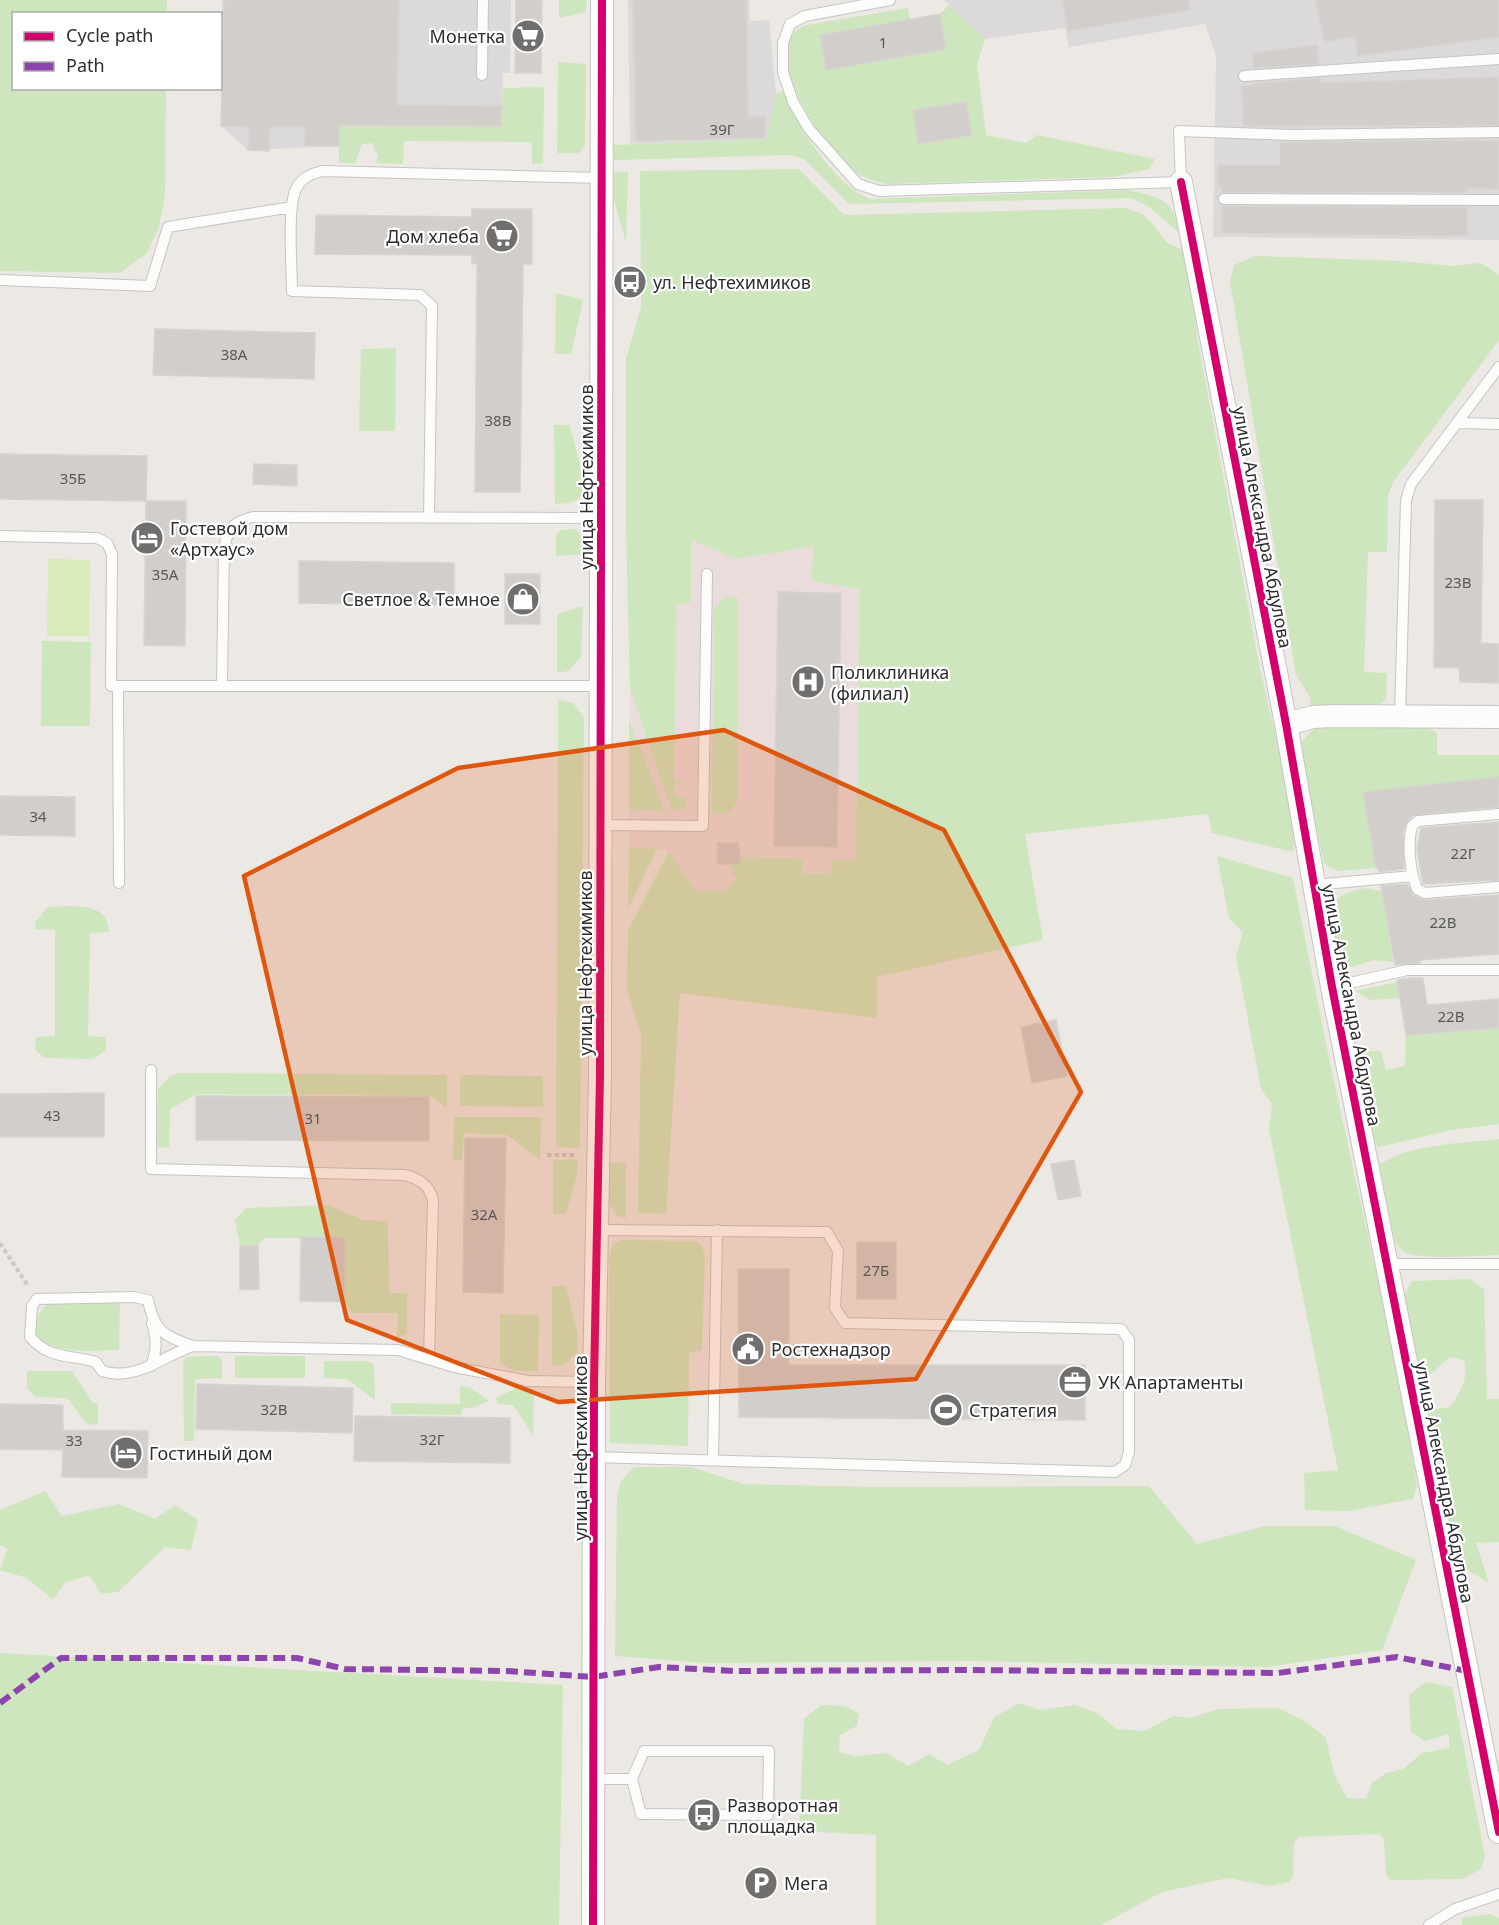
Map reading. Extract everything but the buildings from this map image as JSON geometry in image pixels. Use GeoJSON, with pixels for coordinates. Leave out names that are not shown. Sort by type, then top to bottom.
{"type":"FeatureCollection","features":[{"type":"Feature","properties":{"kind":"street","name":"улица Нефтехимиков"},"geometry":{"type":"LineString","coordinates":[[593,1925],[594,1382],[599,1230],[602,0]]}},
{"type":"Feature","properties":{"kind":"street","name":"улица Александра Абдулова"},"geometry":{"type":"LineString","coordinates":[[1181,182],[1286,724],[1332,987],[1499,1833]]}},
{"type":"Feature","properties":{"kind":"street"},"geometry":{"type":"LineString","coordinates":[[1286,724],[1313,717],[1332,716],[1499,717]]}},
{"type":"Feature","properties":{"kind":"lane"},"geometry":{"type":"LineString","coordinates":[[482,75],[483,0]]}},
{"type":"Feature","properties":{"kind":"lane"},"geometry":{"type":"LineString","coordinates":[[890,0],[805,16],[790,24],[783,43],[783,72],[793,102],[809,129],[858,184],[879,191],[1181,182],[1179,132],[1294,135],[1499,132]]}},
{"type":"Feature","properties":{"kind":"lane"},"geometry":{"type":"LineString","coordinates":[[1244,76],[1499,59]]}},
{"type":"Feature","properties":{"kind":"lane"},"geometry":{"type":"LineString","coordinates":[[429,518],[432,306],[420,295],[292,291],[292,207],[296,189],[308,175],[322,171],[602,178]]}},
{"type":"Feature","properties":{"kind":"lane"},"geometry":{"type":"LineString","coordinates":[[1224,199],[1499,200]]}},
{"type":"Feature","properties":{"kind":"lane"},"geometry":{"type":"LineString","coordinates":[[0,280],[150,286],[168,227],[292,207]]}},
{"type":"Feature","properties":{"kind":"lane"},"geometry":{"type":"LineString","coordinates":[[1400,717],[1406,500],[1411,484],[1499,367]]}},
{"type":"Feature","properties":{"kind":"lane"},"geometry":{"type":"LineString","coordinates":[[1457,423],[1499,424]]}},
{"type":"Feature","properties":{"kind":"lane"},"geometry":{"type":"LineString","coordinates":[[222,685],[224,547],[228,529],[237,521],[253,517],[601,518]]}},
{"type":"Feature","properties":{"kind":"lane"},"geometry":{"type":"LineString","coordinates":[[0,536],[97,538],[107,543],[112,554],[111,686],[601,686]]}},
{"type":"Feature","properties":{"kind":"lane"},"geometry":{"type":"LineString","coordinates":[[600,825],[703,826],[707,574]]}},
{"type":"Feature","properties":{"kind":"lane"},"geometry":{"type":"LineString","coordinates":[[118,686],[119,883]]}},
{"type":"Feature","properties":{"kind":"lane"},"geometry":{"type":"LineString","coordinates":[[1499,814],[1418,821],[1412,826],[1410,833],[1412,876],[1417,889],[1425,893],[1499,887]]}},
{"type":"Feature","properties":{"kind":"lane"},"geometry":{"type":"LineString","coordinates":[[1314,885],[1412,876]]}},
{"type":"Feature","properties":{"kind":"lane"},"geometry":{"type":"LineString","coordinates":[[1332,987],[1407,970],[1499,970]]}},
{"type":"Feature","properties":{"kind":"lane"},"geometry":{"type":"LineString","coordinates":[[151,1070],[151,1169],[404,1174],[416,1178],[430,1190],[433,1200],[429,1359]]}},
{"type":"Feature","properties":{"kind":"lane"},"geometry":{"type":"LineString","coordinates":[[594,1457],[1116,1472],[1125,1465],[1129,1452],[1129,1340],[1121,1329],[845,1323],[835,1308],[837,1251],[827,1232],[599,1230]]}},
{"type":"Feature","properties":{"kind":"lane"},"geometry":{"type":"LineString","coordinates":[[713,1461],[717,1230]]}},
{"type":"Feature","properties":{"kind":"lane"},"geometry":{"type":"LineString","coordinates":[[1387,1264],[1499,1264]]}},
{"type":"Feature","properties":{"kind":"lane"},"geometry":{"type":"LineString","coordinates":[[151,1366],[156,1352],[156,1338],[148,1300],[134,1297],[37,1299],[32,1306],[30,1337],[41,1349],[50,1354],[96,1362],[102,1371],[113,1375],[131,1374],[151,1366],[173,1352],[193,1346]]}},
{"type":"Feature","properties":{"kind":"lane"},"geometry":{"type":"LineString","coordinates":[[153,1323],[172,1339],[193,1346],[398,1350],[454,1367],[528,1381],[594,1382]]}},
{"type":"Feature","properties":{"kind":"lane"},"geometry":{"type":"LineString","coordinates":[[644,1751],[769,1751],[768,1815],[641,1814],[632,1779],[644,1751]]}},
{"type":"Feature","properties":{"kind":"lane"},"geometry":{"type":"LineString","coordinates":[[592,1779],[632,1779]]}},
{"type":"Feature","properties":{"kind":"lane"},"geometry":{"type":"LineString","coordinates":[[1429,1925],[1455,1909],[1499,1894]]}},
{"type":"Feature","properties":{"kind":"path"},"geometry":{"type":"LineString","coordinates":[[547,1155],[583,1155]]}},
{"type":"Feature","properties":{"kind":"path"},"geometry":{"type":"LineString","coordinates":[[0,1243],[37,1299]]}},
{"type":"Feature","properties":{"kind":"highlighted area"},"geometry":{"type":"Polygon","coordinates":[[[724,730],[944,830],[1081,1092],[916,1379],[558,1402],[347,1320],[244,876],[458,768],[724,730]]]}},
{"type":"Feature","properties":{"kind":"shaded area"},"geometry":{"type":"Polygon","coordinates":[[[222,0],[511,0],[510,73],[503,73],[501,127],[339,125],[339,146],[248,150],[221,126],[222,0]]]}},
{"type":"Feature","properties":{"kind":"shaded area"},"geometry":{"type":"Polygon","coordinates":[[[628,0],[749,0],[750,21],[769,20],[776,93],[767,139],[630,144],[628,0]]]}},
{"type":"Feature","properties":{"kind":"shaded area"},"geometry":{"type":"Polygon","coordinates":[[[944,0],[1499,0],[1499,240],[1213,237],[1216,56],[1205,24],[1069,47],[1065,28],[985,39],[944,0]]]}},
{"type":"Feature","properties":{"kind":"shaded area"},"geometry":{"type":"Polygon","coordinates":[[[626,523],[640,563],[691,540],[736,559],[815,545],[860,589],[856,860],[832,873],[803,874],[803,859],[736,878],[725,892],[695,890],[669,851],[629,848],[630,688],[626,523]]]}},
{"type":"Feature","properties":{"kind":"green space"},"geometry":{"type":"Polygon","coordinates":[[[0,0],[167,0],[167,12],[12,12],[12,90],[166,90],[165,195],[159,227],[146,254],[120,273],[0,271],[0,0]]]}},
{"type":"Feature","properties":{"kind":"green space"},"geometry":{"type":"Polygon","coordinates":[[[559,0],[587,0],[586,12],[559,18],[559,0]]]}},
{"type":"Feature","properties":{"kind":"green space"},"geometry":{"type":"Polygon","coordinates":[[[949,5],[985,39],[977,65],[986,135],[1026,143],[1037,135],[1155,159],[1149,169],[1113,177],[887,184],[865,178],[851,169],[835,154],[823,138],[798,97],[790,75],[787,55],[790,38],[802,26],[908,8],[910,19],[820,35],[826,70],[946,49],[940,14],[949,5]],[[966,102],[913,110],[918,143],[972,135],[966,102]]]}},
{"type":"Feature","properties":{"kind":"green space"},"geometry":{"type":"Polygon","coordinates":[[[558,62],[586,64],[585,146],[579,153],[557,153],[558,62]]]}},
{"type":"Feature","properties":{"kind":"green space"},"geometry":{"type":"Polygon","coordinates":[[[544,87],[543,163],[532,164],[532,142],[404,141],[403,164],[376,163],[378,156],[372,143],[362,144],[355,163],[339,163],[339,125],[501,126],[503,88],[544,87]]]}},
{"type":"Feature","properties":{"kind":"green space"},"geometry":{"type":"Polygon","coordinates":[[[783,92],[808,138],[832,170],[845,183],[872,199],[1127,190],[1150,195],[1165,202],[1175,214],[1183,236],[1149,207],[1132,198],[849,204],[804,159],[790,155],[614,160],[614,145],[767,139],[776,93],[783,92]]]}},
{"type":"Feature","properties":{"kind":"green space"},"geometry":{"type":"Polygon","coordinates":[[[799,169],[844,215],[1125,208],[1141,213],[1153,224],[1166,242],[1185,251],[1200,353],[1259,664],[1292,807],[1294,852],[1212,833],[1208,814],[1025,834],[1043,940],[877,977],[877,1018],[680,993],[666,1214],[638,1213],[641,1035],[627,989],[628,931],[669,851],[695,890],[725,892],[736,879],[728,864],[740,857],[803,859],[803,874],[832,873],[833,860],[856,860],[860,589],[811,581],[814,546],[736,559],[691,540],[691,602],[676,605],[674,782],[686,783],[675,785],[674,796],[686,797],[686,809],[671,809],[630,688],[626,523],[626,359],[641,307],[640,171],[799,169]]]}},
{"type":"Feature","properties":{"kind":"green space"},"geometry":{"type":"Polygon","coordinates":[[[613,172],[628,172],[626,242],[613,197],[613,172]]]}},
{"type":"Feature","properties":{"kind":"green space"},"geometry":{"type":"Polygon","coordinates":[[[1255,256],[1399,261],[1453,266],[1481,263],[1499,275],[1499,340],[1394,481],[1388,495],[1387,552],[1368,552],[1364,672],[1387,673],[1386,700],[1380,704],[1310,706],[1311,699],[1296,674],[1230,282],[1234,265],[1255,256]]]}},
{"type":"Feature","properties":{"kind":"green space"},"geometry":{"type":"Polygon","coordinates":[[[556,293],[583,300],[571,354],[555,354],[556,293]]]}},
{"type":"Feature","properties":{"kind":"green space"},"geometry":{"type":"Polygon","coordinates":[[[396,348],[395,431],[359,431],[361,349],[396,348]]]}},
{"type":"Feature","properties":{"kind":"green space"},"geometry":{"type":"Polygon","coordinates":[[[554,425],[570,425],[585,485],[584,491],[575,501],[555,504],[554,425]]]}},
{"type":"Feature","properties":{"kind":"green space"},"geometry":{"type":"Polygon","coordinates":[[[576,529],[582,537],[584,554],[556,556],[556,535],[561,530],[576,529]]]}},
{"type":"Feature","properties":{"kind":"green space"},"geometry":{"type":"Polygon","coordinates":[[[48,559],[90,560],[89,636],[47,636],[48,559]]]}},
{"type":"Feature","properties":{"kind":"green space"},"geometry":{"type":"Polygon","coordinates":[[[726,597],[738,597],[737,802],[728,813],[712,813],[714,608],[726,597]]]}},
{"type":"Feature","properties":{"kind":"green space"},"geometry":{"type":"Polygon","coordinates":[[[583,606],[581,657],[568,671],[557,673],[557,614],[583,606]]]}},
{"type":"Feature","properties":{"kind":"green space"},"geometry":{"type":"Polygon","coordinates":[[[42,641],[91,642],[90,726],[41,726],[42,641]]]}},
{"type":"Feature","properties":{"kind":"green space"},"geometry":{"type":"Polygon","coordinates":[[[558,700],[573,703],[584,717],[580,1148],[556,1147],[558,700]]]}},
{"type":"Feature","properties":{"kind":"green space"},"geometry":{"type":"Polygon","coordinates":[[[629,720],[665,811],[629,809],[629,720]]]}},
{"type":"Feature","properties":{"kind":"green space"},"geometry":{"type":"Polygon","coordinates":[[[1315,727],[1428,728],[1437,733],[1437,755],[1499,755],[1499,777],[1363,792],[1376,868],[1338,871],[1324,864],[1299,745],[1315,727]]]}},
{"type":"Feature","properties":{"kind":"green space"},"geometry":{"type":"Polygon","coordinates":[[[629,848],[657,849],[628,909],[629,848]]]}},
{"type":"Feature","properties":{"kind":"green space"},"geometry":{"type":"Polygon","coordinates":[[[1217,856],[1293,878],[1330,1063],[1395,1359],[1417,1485],[1413,1499],[1347,1511],[1305,1510],[1304,1473],[1338,1470],[1269,1129],[1272,1104],[1261,1089],[1236,956],[1243,933],[1229,918],[1217,856]]]}},
{"type":"Feature","properties":{"kind":"green space"},"geometry":{"type":"Polygon","coordinates":[[[1365,888],[1382,891],[1393,962],[1375,960],[1350,967],[1341,961],[1332,923],[1332,913],[1339,898],[1349,892],[1365,888]]]}},
{"type":"Feature","properties":{"kind":"green space"},"geometry":{"type":"Polygon","coordinates":[[[48,907],[87,907],[96,910],[107,922],[109,932],[90,933],[88,1036],[106,1037],[106,1050],[93,1059],[45,1058],[35,1050],[36,1037],[55,1036],[55,930],[35,929],[36,921],[48,907]]]}},
{"type":"Feature","properties":{"kind":"green space"},"geometry":{"type":"Polygon","coordinates":[[[1398,982],[1401,998],[1371,1000],[1355,991],[1398,982]]]}},
{"type":"Feature","properties":{"kind":"green space"},"geometry":{"type":"Polygon","coordinates":[[[1499,1028],[1499,1124],[1451,1130],[1379,1147],[1371,1142],[1358,1058],[1362,1051],[1381,1051],[1386,1070],[1405,1066],[1406,1035],[1499,1028]]]}},
{"type":"Feature","properties":{"kind":"green space"},"geometry":{"type":"Polygon","coordinates":[[[178,1073],[447,1075],[447,1108],[431,1096],[197,1094],[170,1109],[169,1148],[157,1147],[158,1089],[170,1076],[178,1073]]]}},
{"type":"Feature","properties":{"kind":"green space"},"geometry":{"type":"Polygon","coordinates":[[[460,1075],[543,1076],[543,1107],[460,1106],[460,1075]]]}},
{"type":"Feature","properties":{"kind":"green space"},"geometry":{"type":"Polygon","coordinates":[[[454,1117],[541,1117],[540,1160],[507,1135],[464,1133],[462,1160],[453,1160],[454,1117]]]}},
{"type":"Feature","properties":{"kind":"green space"},"geometry":{"type":"Polygon","coordinates":[[[1499,1139],[1499,1255],[1434,1257],[1409,1254],[1402,1250],[1396,1243],[1391,1230],[1381,1191],[1379,1165],[1406,1152],[1421,1148],[1499,1139]]]}},
{"type":"Feature","properties":{"kind":"green space"},"geometry":{"type":"Polygon","coordinates":[[[578,1159],[577,1175],[566,1214],[553,1214],[553,1160],[578,1159]]]}},
{"type":"Feature","properties":{"kind":"green space"},"geometry":{"type":"Polygon","coordinates":[[[626,1162],[626,1218],[617,1216],[609,1203],[609,1163],[626,1162]]]}},
{"type":"Feature","properties":{"kind":"green space"},"geometry":{"type":"Polygon","coordinates":[[[328,1205],[363,1220],[388,1221],[389,1293],[407,1293],[407,1333],[397,1338],[398,1313],[352,1313],[345,1302],[345,1238],[264,1238],[258,1246],[240,1246],[235,1220],[246,1208],[328,1205]]]}},
{"type":"Feature","properties":{"kind":"green space"},"geometry":{"type":"Polygon","coordinates":[[[621,1240],[694,1241],[701,1245],[705,1255],[702,1351],[689,1352],[688,1446],[610,1443],[609,1255],[613,1244],[621,1240]]]}},
{"type":"Feature","properties":{"kind":"green space"},"geometry":{"type":"Polygon","coordinates":[[[1470,1279],[1484,1289],[1487,1399],[1499,1399],[1499,1542],[1476,1543],[1489,1583],[1459,1565],[1443,1524],[1447,1484],[1430,1450],[1429,1410],[1450,1407],[1458,1396],[1465,1379],[1464,1360],[1450,1357],[1426,1378],[1417,1368],[1401,1301],[1412,1281],[1470,1279]]]}},
{"type":"Feature","properties":{"kind":"green space"},"geometry":{"type":"Polygon","coordinates":[[[552,1286],[566,1286],[578,1334],[577,1354],[562,1365],[552,1366],[552,1286]]]}},
{"type":"Feature","properties":{"kind":"green space"},"geometry":{"type":"Polygon","coordinates":[[[120,1301],[119,1350],[69,1350],[45,1343],[38,1337],[35,1327],[37,1316],[49,1303],[120,1301]]]}},
{"type":"Feature","properties":{"kind":"green space"},"geometry":{"type":"Polygon","coordinates":[[[500,1314],[539,1315],[538,1371],[514,1371],[500,1364],[500,1314]]]}},
{"type":"Feature","properties":{"kind":"green space"},"geometry":{"type":"Polygon","coordinates":[[[218,1356],[222,1359],[222,1378],[195,1379],[194,1441],[184,1441],[183,1362],[186,1357],[218,1356]]]}},
{"type":"Feature","properties":{"kind":"green space"},"geometry":{"type":"Polygon","coordinates":[[[235,1356],[305,1356],[305,1378],[235,1378],[235,1356]]]}},
{"type":"Feature","properties":{"kind":"green space"},"geometry":{"type":"Polygon","coordinates":[[[324,1361],[368,1361],[374,1365],[375,1400],[347,1379],[324,1378],[324,1361]]]}},
{"type":"Feature","properties":{"kind":"green space"},"geometry":{"type":"Polygon","coordinates":[[[27,1371],[72,1371],[93,1403],[98,1403],[98,1425],[87,1424],[67,1398],[36,1397],[27,1388],[27,1371]]]}},
{"type":"Feature","properties":{"kind":"green space"},"geometry":{"type":"Polygon","coordinates":[[[460,1386],[470,1387],[489,1401],[472,1408],[463,1408],[461,1415],[391,1414],[391,1403],[460,1404],[460,1386]]]}},
{"type":"Feature","properties":{"kind":"green space"},"geometry":{"type":"Polygon","coordinates":[[[516,1388],[534,1390],[533,1435],[513,1405],[498,1404],[496,1398],[516,1388]]]}},
{"type":"Feature","properties":{"kind":"green space"},"geometry":{"type":"Polygon","coordinates":[[[634,1467],[691,1467],[744,1484],[878,1487],[1149,1486],[1197,1544],[1265,1526],[1335,1526],[1416,1560],[1382,1650],[1269,1667],[971,1661],[705,1663],[615,1656],[617,1496],[621,1481],[634,1467]]]}},
{"type":"Feature","properties":{"kind":"green space"},"geometry":{"type":"Polygon","coordinates":[[[45,1491],[62,1516],[119,1504],[155,1519],[175,1505],[198,1520],[191,1550],[165,1547],[118,1592],[101,1594],[89,1575],[65,1583],[53,1600],[27,1578],[0,1570],[7,1549],[0,1545],[0,1510],[45,1491]]]}},
{"type":"Feature","properties":{"kind":"green space"},"geometry":{"type":"Polygon","coordinates":[[[0,1653],[563,1685],[559,1925],[0,1925],[0,1653]]]}},
{"type":"Feature","properties":{"kind":"green space"},"geometry":{"type":"Polygon","coordinates":[[[1426,1682],[1452,1687],[1485,1856],[1481,1869],[1463,1879],[1390,1880],[1386,1875],[1384,1839],[1379,1834],[1299,1837],[1294,1843],[1293,1876],[1289,1882],[1271,1886],[1228,1878],[1162,1892],[1101,1925],[876,1925],[876,1835],[799,1831],[804,1719],[821,1705],[845,1706],[859,1714],[857,1726],[840,1735],[839,1752],[856,1756],[886,1753],[908,1766],[929,1754],[947,1765],[979,1750],[994,1717],[1020,1703],[1040,1710],[1075,1705],[1099,1714],[1116,1729],[1144,1731],[1173,1716],[1190,1718],[1219,1709],[1278,1708],[1308,1723],[1326,1738],[1334,1774],[1347,1798],[1366,1799],[1372,1783],[1386,1773],[1403,1769],[1422,1753],[1449,1748],[1449,1734],[1425,1741],[1411,1732],[1409,1695],[1426,1682]]]}},
{"type":"Feature","properties":{"kind":"green space"},"geometry":{"type":"Polygon","coordinates":[[[1490,1914],[1499,1918],[1499,1925],[1462,1925],[1462,1918],[1490,1914]]]}},
{"type":"Feature","properties":{"kind":"marked path"},"geometry":{"type":"LineString","coordinates":[[0,1703],[61,1658],[297,1658],[345,1669],[507,1671],[593,1677],[659,1667],[733,1671],[970,1670],[1278,1673],[1397,1657],[1467,1671]]}},
{"type":"Feature","properties":{"kind":"cycle path"},"geometry":{"type":"LineString","coordinates":[[593,1925],[594,1382],[600,1075],[602,0]]}},
{"type":"Feature","properties":{"kind":"cycle path"},"geometry":{"type":"LineString","coordinates":[[1181,182],[1286,724],[1332,987],[1499,1832]]}},
{"type":"Feature","properties":{"kind":"place","name":"Монетка"},"geometry":{"type":"Point","coordinates":[528,36]}},
{"type":"Feature","properties":{"kind":"place","name":"Дом хлеба"},"geometry":{"type":"Point","coordinates":[502,236]}},
{"type":"Feature","properties":{"kind":"place","name":"ул. Нефтехимиков"},"geometry":{"type":"Point","coordinates":[630,282]}},
{"type":"Feature","properties":{"kind":"place","name":"Гостевой дом «Артхаус»"},"geometry":{"type":"Point","coordinates":[147,538]}},
{"type":"Feature","properties":{"kind":"place","name":"Светлое & Темное"},"geometry":{"type":"Point","coordinates":[523,599]}},
{"type":"Feature","properties":{"kind":"place","name":"Поликлиника (филиал)"},"geometry":{"type":"Point","coordinates":[808,682]}},
{"type":"Feature","properties":{"kind":"place","name":"Ростехнадзор"},"geometry":{"type":"Point","coordinates":[748,1349]}},
{"type":"Feature","properties":{"kind":"place","name":"УК Апартаменты"},"geometry":{"type":"Point","coordinates":[1075,1382]}},
{"type":"Feature","properties":{"kind":"place","name":"Стратегия"},"geometry":{"type":"Point","coordinates":[946,1410]}},
{"type":"Feature","properties":{"kind":"place","name":"Гостиный дом"},"geometry":{"type":"Point","coordinates":[126,1453]}},
{"type":"Feature","properties":{"kind":"place","name":"Разворотная площадка"},"geometry":{"type":"Point","coordinates":[704,1815]}},
{"type":"Feature","properties":{"kind":"place","name":"Мега"},"geometry":{"type":"Point","coordinates":[761,1883]}}]}
